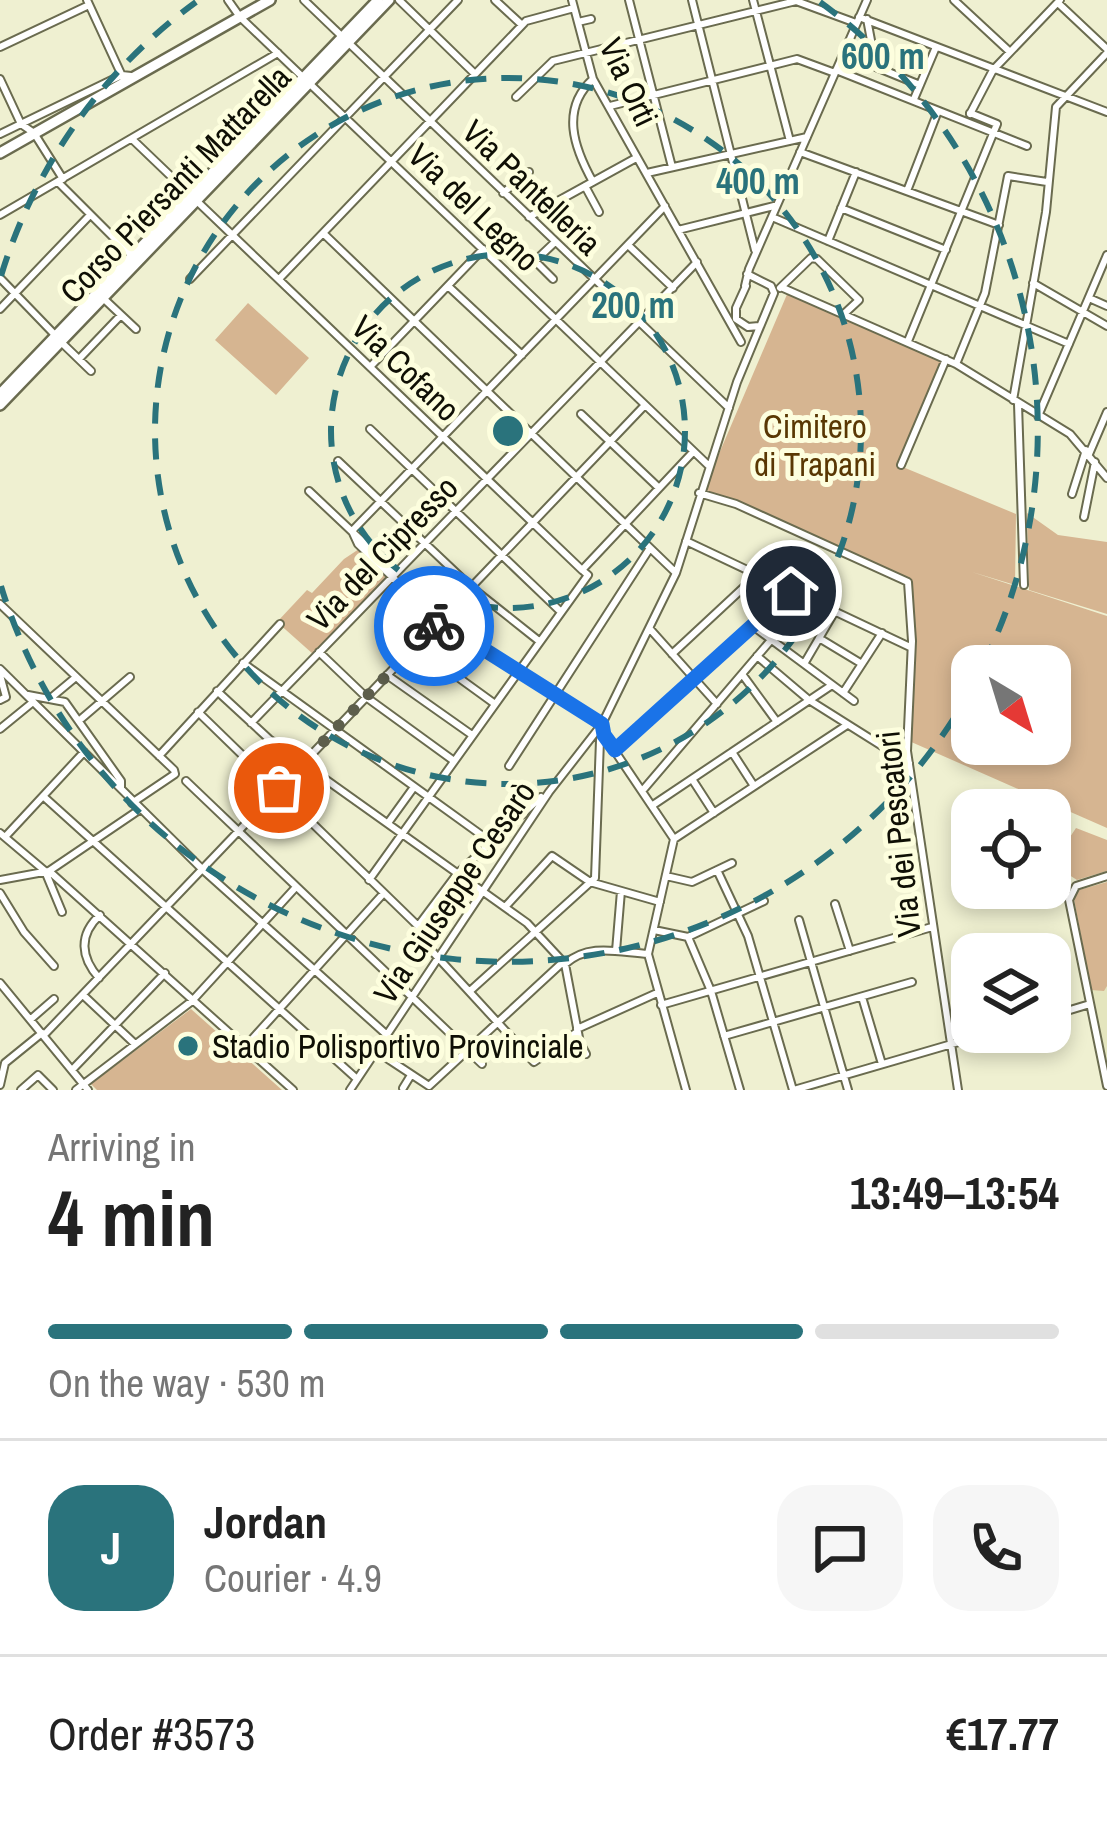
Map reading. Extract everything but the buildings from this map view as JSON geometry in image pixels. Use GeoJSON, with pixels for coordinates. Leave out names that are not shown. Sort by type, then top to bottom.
{"type":"FeatureCollection","features":[{"type":"Feature","properties":{"kind":"main road"},"geometry":{"type":"LineString","coordinates":[[0,153],[85,98],[270,0]]}},
{"type":"Feature","properties":{"kind":"main road","name":"Corso Piersanti Mattarella"},"geometry":{"type":"LineString","coordinates":[[345,41],[378,0]]}},
{"type":"Feature","properties":{"kind":"main road","name":"Corso Piersanti Mattarella"},"geometry":{"type":"LineString","coordinates":[[0,394],[103,298],[307,80],[389,0]]}},
{"type":"Feature","properties":{"kind":"main road","name":"Corso Piersanti Mattarella"},"geometry":{"type":"LineString","coordinates":[[0,405],[133,256],[194,198]]}},
{"type":"Feature","properties":{"kind":"street","name":"Via del Legno"},"geometry":{"type":"LineString","coordinates":[[228,0],[240,17],[708,466]]}},
{"type":"Feature","properties":{"kind":"street","name":"Via Pantelleria"},"geometry":{"type":"LineString","coordinates":[[304,0],[728,408]]}},
{"type":"Feature","properties":{"kind":"street"},"geometry":{"type":"LineString","coordinates":[[399,0],[475,74]]}},
{"type":"Feature","properties":{"kind":"street"},"geometry":{"type":"LineString","coordinates":[[190,279],[458,0]]}},
{"type":"Feature","properties":{"kind":"street"},"geometry":{"type":"LineString","coordinates":[[495,0],[522,25]]}},
{"type":"Feature","properties":{"kind":"street"},"geometry":{"type":"LineString","coordinates":[[629,0],[672,167]]}},
{"type":"Feature","properties":{"kind":"street"},"geometry":{"type":"LineString","coordinates":[[692,0],[755,254]]}},
{"type":"Feature","properties":{"kind":"street"},"geometry":{"type":"LineString","coordinates":[[753,0],[790,141]]}},
{"type":"Feature","properties":{"kind":"street"},"geometry":{"type":"LineString","coordinates":[[737,382],[741,342],[736,308],[748,272],[867,0]]}},
{"type":"Feature","properties":{"kind":"street"},"geometry":{"type":"LineString","coordinates":[[954,0],[1010,52]]}},
{"type":"Feature","properties":{"kind":"street"},"geometry":{"type":"LineString","coordinates":[[516,97],[553,61],[796,1],[861,20],[1107,112]]}},
{"type":"Feature","properties":{"kind":"street"},"geometry":{"type":"LineString","coordinates":[[968,118],[993,70],[1058,1],[1107,51],[1056,107],[1046,212],[1016,402],[1024,585]]}},
{"type":"Feature","properties":{"kind":"street"},"geometry":{"type":"LineString","coordinates":[[0,47],[88,2],[127,78]]}},
{"type":"Feature","properties":{"kind":"street"},"geometry":{"type":"LineString","coordinates":[[278,279],[522,25],[573,4]]}},
{"type":"Feature","properties":{"kind":"street","name":"Via Orti"},"geometry":{"type":"LineString","coordinates":[[573,4],[593,79],[722,305]]}},
{"type":"Feature","properties":{"kind":"street"},"geometry":{"type":"LineString","coordinates":[[578,22],[590,19]]}},
{"type":"Feature","properties":{"kind":"street"},"geometry":{"type":"LineString","coordinates":[[861,20],[875,67],[920,86]]}},
{"type":"Feature","properties":{"kind":"street"},"geometry":{"type":"LineString","coordinates":[[914,101],[936,47]]}},
{"type":"Feature","properties":{"kind":"street"},"geometry":{"type":"LineString","coordinates":[[0,215],[278,53]]}},
{"type":"Feature","properties":{"kind":"street"},"geometry":{"type":"LineString","coordinates":[[610,106],[797,59],[968,118],[1027,146]]}},
{"type":"Feature","properties":{"kind":"street"},"geometry":{"type":"LineString","coordinates":[[593,79],[577,97],[574,147],[599,212]]}},
{"type":"Feature","properties":{"kind":"street"},"geometry":{"type":"LineString","coordinates":[[0,82],[21,124],[34,134],[60,181],[133,256]]}},
{"type":"Feature","properties":{"kind":"street"},"geometry":{"type":"LineString","coordinates":[[0,134],[85,98]]}},
{"type":"Feature","properties":{"kind":"street"},"geometry":{"type":"LineString","coordinates":[[907,191],[938,111]]}},
{"type":"Feature","properties":{"kind":"street"},"geometry":{"type":"LineString","coordinates":[[908,341],[993,133]]}},
{"type":"Feature","properties":{"kind":"street"},"geometry":{"type":"LineString","coordinates":[[647,173],[807,137]]}},
{"type":"Feature","properties":{"kind":"street","name":"Via Cofano"},"geometry":{"type":"LineString","coordinates":[[132,139],[583,570]]}},
{"type":"Feature","properties":{"kind":"street"},"geometry":{"type":"LineString","coordinates":[[800,152],[999,225]]}},
{"type":"Feature","properties":{"kind":"street"},"geometry":{"type":"LineString","coordinates":[[529,217],[638,158]]}},
{"type":"Feature","properties":{"kind":"street"},"geometry":{"type":"LineString","coordinates":[[503,193],[530,172]]}},
{"type":"Feature","properties":{"kind":"street"},"geometry":{"type":"LineString","coordinates":[[828,241],[856,172]]}},
{"type":"Feature","properties":{"kind":"street"},"geometry":{"type":"LineString","coordinates":[[956,364],[980,306],[1008,176],[1047,182]]}},
{"type":"Feature","properties":{"kind":"street"},"geometry":{"type":"LineString","coordinates":[[352,531],[665,206]]}},
{"type":"Feature","properties":{"kind":"street"},"geometry":{"type":"LineString","coordinates":[[679,230],[777,206]]}},
{"type":"Feature","properties":{"kind":"street"},"geometry":{"type":"LineString","coordinates":[[842,208],[946,250]]}},
{"type":"Feature","properties":{"kind":"street"},"geometry":{"type":"LineString","coordinates":[[0,309],[90,214]]}},
{"type":"Feature","properties":{"kind":"street"},"geometry":{"type":"LineString","coordinates":[[772,217],[1069,344]]}},
{"type":"Feature","properties":{"kind":"street"},"geometry":{"type":"LineString","coordinates":[[323,233],[676,573]]}},
{"type":"Feature","properties":{"kind":"street"},"geometry":{"type":"LineString","coordinates":[[553,278],[535,261],[554,242]]}},
{"type":"Feature","properties":{"kind":"street"},"geometry":{"type":"LineString","coordinates":[[628,245],[673,288]]}},
{"type":"Feature","properties":{"kind":"street"},"geometry":{"type":"LineString","coordinates":[[370,367],[483,250]]}},
{"type":"Feature","properties":{"kind":"street"},"geometry":{"type":"LineString","coordinates":[[1038,416],[1107,255]]}},
{"type":"Feature","properties":{"kind":"street"},"geometry":{"type":"LineString","coordinates":[[737,382],[759,326],[783,288],[811,258],[859,299],[845,313]]}},
{"type":"Feature","properties":{"kind":"street","name":"Via del Cipresso"},"geometry":{"type":"LineString","coordinates":[[251,722],[697,262]]}},
{"type":"Feature","properties":{"kind":"street"},"geometry":{"type":"LineString","coordinates":[[748,272],[956,364],[1070,434],[1107,478]]}},
{"type":"Feature","properties":{"kind":"street"},"geometry":{"type":"LineString","coordinates":[[0,278],[91,371]]}},
{"type":"Feature","properties":{"kind":"street"},"geometry":{"type":"LineString","coordinates":[[745,286],[758,279]]}},
{"type":"Feature","properties":{"kind":"street"},"geometry":{"type":"LineString","coordinates":[[1033,283],[1107,326]]}},
{"type":"Feature","properties":{"kind":"street"},"geometry":{"type":"LineString","coordinates":[[448,286],[522,355]]}},
{"type":"Feature","properties":{"kind":"street"},"geometry":{"type":"LineString","coordinates":[[103,298],[136,329]]}},
{"type":"Feature","properties":{"kind":"street"},"geometry":{"type":"LineString","coordinates":[[1089,298],[1107,306]]}},
{"type":"Feature","properties":{"kind":"street"},"geometry":{"type":"LineString","coordinates":[[722,305],[748,327],[759,326]]}},
{"type":"Feature","properties":{"kind":"street"},"geometry":{"type":"LineString","coordinates":[[722,305],[741,342]]}},
{"type":"Feature","properties":{"kind":"street"},"geometry":{"type":"LineString","coordinates":[[79,359],[121,315]]}},
{"type":"Feature","properties":{"kind":"street"},"geometry":{"type":"LineString","coordinates":[[901,465],[946,359]]}},
{"type":"Feature","properties":{"kind":"street"},"geometry":{"type":"LineString","coordinates":[[0,374],[10,383]]}},
{"type":"Feature","properties":{"kind":"street","name":"Via Giuseppe Cesarò"},"geometry":{"type":"LineString","coordinates":[[350,1090],[549,792],[602,724],[676,573],[737,382]]}},
{"type":"Feature","properties":{"kind":"street"},"geometry":{"type":"LineString","coordinates":[[0,1085],[4,1063],[83,995],[644,405]]}},
{"type":"Feature","properties":{"kind":"street"},"geometry":{"type":"LineString","coordinates":[[1072,494],[1107,412]]}},
{"type":"Feature","properties":{"kind":"street"},"geometry":{"type":"LineString","coordinates":[[581,414],[658,488]]}},
{"type":"Feature","properties":{"kind":"street"},"geometry":{"type":"LineString","coordinates":[[370,429],[561,612]]}},
{"type":"Feature","properties":{"kind":"street"},"geometry":{"type":"LineString","coordinates":[[369,880],[587,575],[583,570],[694,452]]}},
{"type":"Feature","properties":{"kind":"street"},"geometry":{"type":"LineString","coordinates":[[1084,517],[1090,455]]}},
{"type":"Feature","properties":{"kind":"street"},"geometry":{"type":"LineString","coordinates":[[338,461],[471,587],[539,641]]}},
{"type":"Feature","properties":{"kind":"street"},"geometry":{"type":"LineString","coordinates":[[309,491],[439,621],[602,724],[604,735],[653,805],[674,839],[648,954],[686,1090]]}},
{"type":"Feature","properties":{"kind":"street","name":"Via dei Pescatori"},"geometry":{"type":"LineString","coordinates":[[699,493],[736,504],[904,578],[909,586],[909,764],[958,1090]]}},
{"type":"Feature","properties":{"kind":"street"},"geometry":{"type":"LineString","coordinates":[[686,541],[910,646]]}},
{"type":"Feature","properties":{"kind":"street"},"geometry":{"type":"LineString","coordinates":[[509,766],[650,548]]}},
{"type":"Feature","properties":{"kind":"street"},"geometry":{"type":"LineString","coordinates":[[672,654],[757,574]]}},
{"type":"Feature","properties":{"kind":"street"},"geometry":{"type":"LineString","coordinates":[[615,750],[791,591]]}},
{"type":"Feature","properties":{"kind":"street"},"geometry":{"type":"LineString","coordinates":[[0,604],[175,774],[132,802]]}},
{"type":"Feature","properties":{"kind":"street"},"geometry":{"type":"LineString","coordinates":[[804,664],[835,611]]}},
{"type":"Feature","properties":{"kind":"street"},"geometry":{"type":"LineString","coordinates":[[159,756],[280,625]]}},
{"type":"Feature","properties":{"kind":"street"},"geometry":{"type":"LineString","coordinates":[[753,626],[854,701]]}},
{"type":"Feature","properties":{"kind":"street"},"geometry":{"type":"LineString","coordinates":[[650,629],[717,704]]}},
{"type":"Feature","properties":{"kind":"street"},"geometry":{"type":"LineString","coordinates":[[843,693],[882,633]]}},
{"type":"Feature","properties":{"kind":"street"},"geometry":{"type":"LineString","coordinates":[[819,638],[862,664]]}},
{"type":"Feature","properties":{"kind":"street"},"geometry":{"type":"LineString","coordinates":[[643,790],[771,640]]}},
{"type":"Feature","properties":{"kind":"street"},"geometry":{"type":"LineString","coordinates":[[415,646],[495,704]]}},
{"type":"Feature","properties":{"kind":"street"},"geometry":{"type":"LineString","coordinates":[[320,652],[367,697],[454,761]]}},
{"type":"Feature","properties":{"kind":"street"},"geometry":{"type":"LineString","coordinates":[[758,656],[809,700],[909,764]]}},
{"type":"Feature","properties":{"kind":"street"},"geometry":{"type":"LineString","coordinates":[[243,663],[491,842]]}},
{"type":"Feature","properties":{"kind":"street"},"geometry":{"type":"LineString","coordinates":[[0,672],[202,869],[387,1035]]}},
{"type":"Feature","properties":{"kind":"street"},"geometry":{"type":"LineString","coordinates":[[0,672],[6,698],[0,700]]}},
{"type":"Feature","properties":{"kind":"street"},"geometry":{"type":"LineString","coordinates":[[742,674],[777,722]]}},
{"type":"Feature","properties":{"kind":"street"},"geometry":{"type":"LineString","coordinates":[[387,675],[472,735]]}},
{"type":"Feature","properties":{"kind":"street"},"geometry":{"type":"LineString","coordinates":[[52,697],[76,677]]}},
{"type":"Feature","properties":{"kind":"street"},"geometry":{"type":"LineString","coordinates":[[81,719],[130,677]]}},
{"type":"Feature","properties":{"kind":"street"},"geometry":{"type":"LineString","coordinates":[[653,805],[832,685]]}},
{"type":"Feature","properties":{"kind":"street"},"geometry":{"type":"LineString","coordinates":[[218,691],[302,764],[536,932],[564,963],[586,1054]]}},
{"type":"Feature","properties":{"kind":"street"},"geometry":{"type":"LineString","coordinates":[[25,695],[65,702],[121,781],[122,792]]}},
{"type":"Feature","properties":{"kind":"street"},"geometry":{"type":"LineString","coordinates":[[0,729],[33,702]]}},
{"type":"Feature","properties":{"kind":"street"},"geometry":{"type":"LineString","coordinates":[[198,712],[418,926],[431,950],[534,1062],[577,1031],[657,993]]}},
{"type":"Feature","properties":{"kind":"street"},"geometry":{"type":"LineString","coordinates":[[674,839],[848,725]]}},
{"type":"Feature","properties":{"kind":"street"},"geometry":{"type":"LineString","coordinates":[[470,991],[595,878],[600,740],[604,735]]}},
{"type":"Feature","properties":{"kind":"street"},"geometry":{"type":"LineString","coordinates":[[84,752],[3,835],[100,915],[292,1090]]}},
{"type":"Feature","properties":{"kind":"street"},"geometry":{"type":"LineString","coordinates":[[732,752],[754,786]]}},
{"type":"Feature","properties":{"kind":"street"},"geometry":{"type":"LineString","coordinates":[[692,778],[714,813]]}},
{"type":"Feature","properties":{"kind":"street"},"geometry":{"type":"LineString","coordinates":[[186,781],[482,1064]]}},
{"type":"Feature","properties":{"kind":"street"},"geometry":{"type":"LineString","coordinates":[[385,823],[412,785]]}},
{"type":"Feature","properties":{"kind":"street"},"geometry":{"type":"LineString","coordinates":[[418,926],[457,874],[549,792]]}},
{"type":"Feature","properties":{"kind":"street"},"geometry":{"type":"LineString","coordinates":[[43,796],[357,1079]]}},
{"type":"Feature","properties":{"kind":"street"},"geometry":{"type":"LineString","coordinates":[[0,880],[47,871],[140,810]]}},
{"type":"Feature","properties":{"kind":"street"},"geometry":{"type":"LineString","coordinates":[[505,908],[552,856],[590,882],[660,902]]}},
{"type":"Feature","properties":{"kind":"street"},"geometry":{"type":"LineString","coordinates":[[666,876],[692,882],[732,863]]}},
{"type":"Feature","properties":{"kind":"street"},"geometry":{"type":"LineString","coordinates":[[717,870],[760,977],[793,1090],[950,1045]]}},
{"type":"Feature","properties":{"kind":"street"},"geometry":{"type":"LineString","coordinates":[[47,871],[62,912]]}},
{"type":"Feature","properties":{"kind":"street"},"geometry":{"type":"LineString","coordinates":[[1107,877],[1076,886],[1070,900],[1107,1086]]}},
{"type":"Feature","properties":{"kind":"street"},"geometry":{"type":"LineString","coordinates":[[0,983],[82,1088],[192,1000],[296,887]]}},
{"type":"Feature","properties":{"kind":"street"},"geometry":{"type":"LineString","coordinates":[[616,952],[621,891]]}},
{"type":"Feature","properties":{"kind":"street"},"geometry":{"type":"LineString","coordinates":[[0,893],[24,932],[54,966]]}},
{"type":"Feature","properties":{"kind":"street"},"geometry":{"type":"LineString","coordinates":[[244,1048],[383,894]]}},
{"type":"Feature","properties":{"kind":"street"},"geometry":{"type":"LineString","coordinates":[[653,930],[688,937],[764,901]]}},
{"type":"Feature","properties":{"kind":"street"},"geometry":{"type":"LineString","coordinates":[[835,904],[850,951]]}},
{"type":"Feature","properties":{"kind":"street"},"geometry":{"type":"LineString","coordinates":[[99,978],[86,964],[84,941],[100,915]]}},
{"type":"Feature","properties":{"kind":"street"},"geometry":{"type":"LineString","coordinates":[[799,920],[848,1090]]}},
{"type":"Feature","properties":{"kind":"street"},"geometry":{"type":"LineString","coordinates":[[661,1005],[932,927]]}},
{"type":"Feature","properties":{"kind":"street"},"geometry":{"type":"LineString","coordinates":[[688,937],[711,991],[740,1090]]}},
{"type":"Feature","properties":{"kind":"street"},"geometry":{"type":"LineString","coordinates":[[376,1051],[432,1087],[579,952],[648,954]]}},
{"type":"Feature","properties":{"kind":"street"},"geometry":{"type":"LineString","coordinates":[[72,1070],[165,973]]}},
{"type":"Feature","properties":{"kind":"street"},"geometry":{"type":"LineString","coordinates":[[724,1036],[912,982]]}},
{"type":"Feature","properties":{"kind":"street"},"geometry":{"type":"LineString","coordinates":[[83,995],[135,1044]]}},
{"type":"Feature","properties":{"kind":"street"},"geometry":{"type":"LineString","coordinates":[[862,997],[882,1064]]}},
{"type":"Feature","properties":{"kind":"street"},"geometry":{"type":"LineString","coordinates":[[31,1019],[54,999]]}},
{"type":"Feature","properties":{"kind":"street"},"geometry":{"type":"LineString","coordinates":[[1071,1010],[1090,1004]]}},
{"type":"Feature","properties":{"kind":"street"},"geometry":{"type":"LineString","coordinates":[[21,1090],[38,1075],[53,1090]]}},
{"type":"Feature","properties":{"kind":"street"},"geometry":{"type":"LineString","coordinates":[[403,1088],[411,1075]]}},
{"type":"Feature","properties":{"kind":"shaded area"},"geometry":{"type":"Polygon","coordinates":[[[1107,882],[1107,1070],[1074,899],[1079,890],[1107,882]]]}},
{"type":"Feature","properties":{"kind":"green space","name":"Cimitero di Trapani"},"geometry":{"type":"Polygon","coordinates":[[[788,292],[944,360],[898,465],[1016,514],[1015,585],[972,572],[1107,616],[1107,828],[1071,812],[1071,789],[1018,789],[964,765],[1071,765],[1071,645],[951,645],[951,759],[909,741],[914,669],[911,579],[704,489],[788,292]]]}},
{"type":"Feature","properties":{"kind":"green space"},"geometry":{"type":"Polygon","coordinates":[[[248,303],[309,358],[276,395],[215,340],[248,303]]]}},
{"type":"Feature","properties":{"kind":"green space"},"geometry":{"type":"Polygon","coordinates":[[[1027,513],[1058,535],[1107,542],[1107,614],[1029,590],[1027,513]]]}},
{"type":"Feature","properties":{"kind":"green space"},"geometry":{"type":"Polygon","coordinates":[[[359,549],[387,577],[313,654],[277,622],[307,590],[312,593],[359,549]]]}},
{"type":"Feature","properties":{"kind":"green space"},"geometry":{"type":"Polygon","coordinates":[[[438,627],[479,653],[466,680],[420,646],[438,627]]]}},
{"type":"Feature","properties":{"kind":"green space"},"geometry":{"type":"Polygon","coordinates":[[[1076,828],[1107,840],[1107,871],[1077,880],[1071,876],[1071,836],[1076,828]]]}},
{"type":"Feature","properties":{"kind":"green space"},"geometry":{"type":"Polygon","coordinates":[[[1107,882],[1107,986],[1104,991],[1091,990],[1074,899],[1079,890],[1107,882]]]}},
{"type":"Feature","properties":{"kind":"green space","name":"Stadio Polisportivo Provinciale"},"geometry":{"type":"Polygon","coordinates":[[[191,1009],[282,1090],[97,1090],[91,1084],[191,1009]]]}},
{"type":"Feature","properties":{"kind":"way so far"},"geometry":{"type":"LineString","coordinates":[[279,788],[434,626]]}},
{"type":"Feature","properties":{"kind":"place","name":"Stadio Polisportivo Provinciale"},"geometry":{"type":"Point","coordinates":[188,1046]}},
{"type":"Feature","properties":{"kind":"route"},"geometry":{"type":"LineString","coordinates":[[434,626],[439,621],[602,724],[615,750],[791,591]]}}]}
